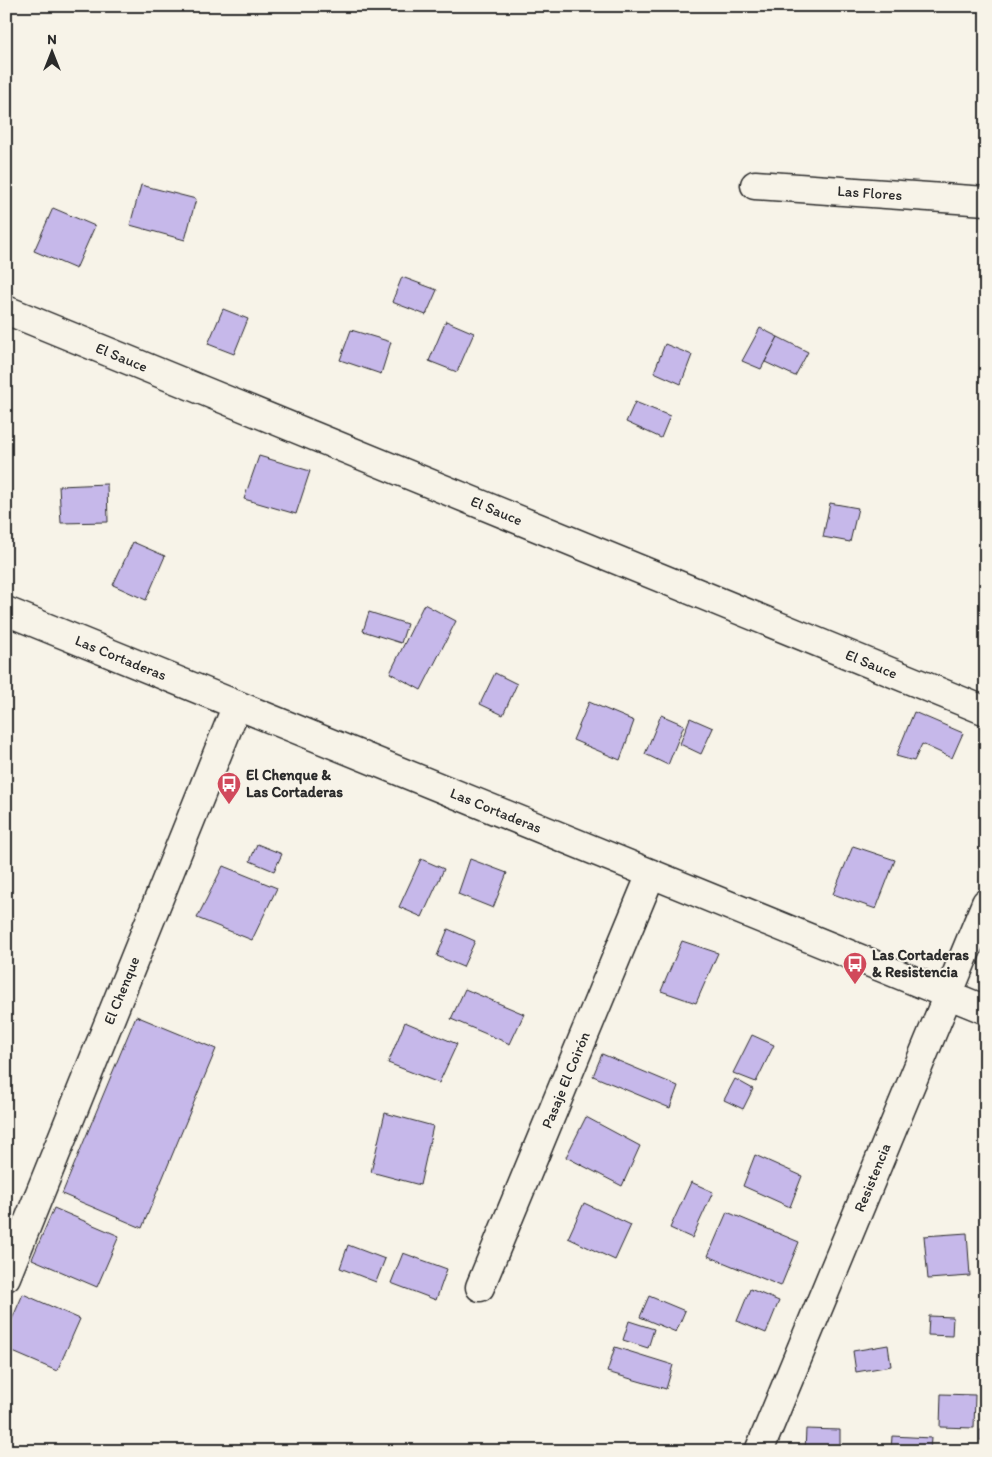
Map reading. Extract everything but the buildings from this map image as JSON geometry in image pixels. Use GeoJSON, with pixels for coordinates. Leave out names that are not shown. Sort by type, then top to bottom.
{"type":"FeatureCollection","features":[{"type":"Feature","properties":{"kind":"street","name":"Las Flores"},"geometry":{"type":"LineString","coordinates":[[755,185],[986,200]]}},
{"type":"Feature","properties":{"kind":"street","name":"El Sauce"},"geometry":{"type":"LineString","coordinates":[[6,310],[986,711]]}},
{"type":"Feature","properties":{"kind":"street","name":"Las Cortaderas"},"geometry":{"type":"LineString","coordinates":[[6,611],[986,1010]]}},
{"type":"Feature","properties":{"kind":"street","name":"El Chenque"},"geometry":{"type":"LineString","coordinates":[[6,1276],[237,705]]}},
{"type":"Feature","properties":{"kind":"street","name":"Pasaje El Coirón"},"geometry":{"type":"LineString","coordinates":[[480,1287],[651,874]]}},
{"type":"Feature","properties":{"kind":"street","name":"Resistencia"},"geometry":{"type":"LineString","coordinates":[[759,1451],[986,903]]}},
{"type":"Feature","properties":{"kind":"place","name":"El Chenque & Las Cortaderas"},"geometry":{"type":"Point","coordinates":[229,805]}},
{"type":"Feature","properties":{"kind":"place","name":"Las Cortaderas & Resistencia"},"geometry":{"type":"Point","coordinates":[855,985]}}]}
